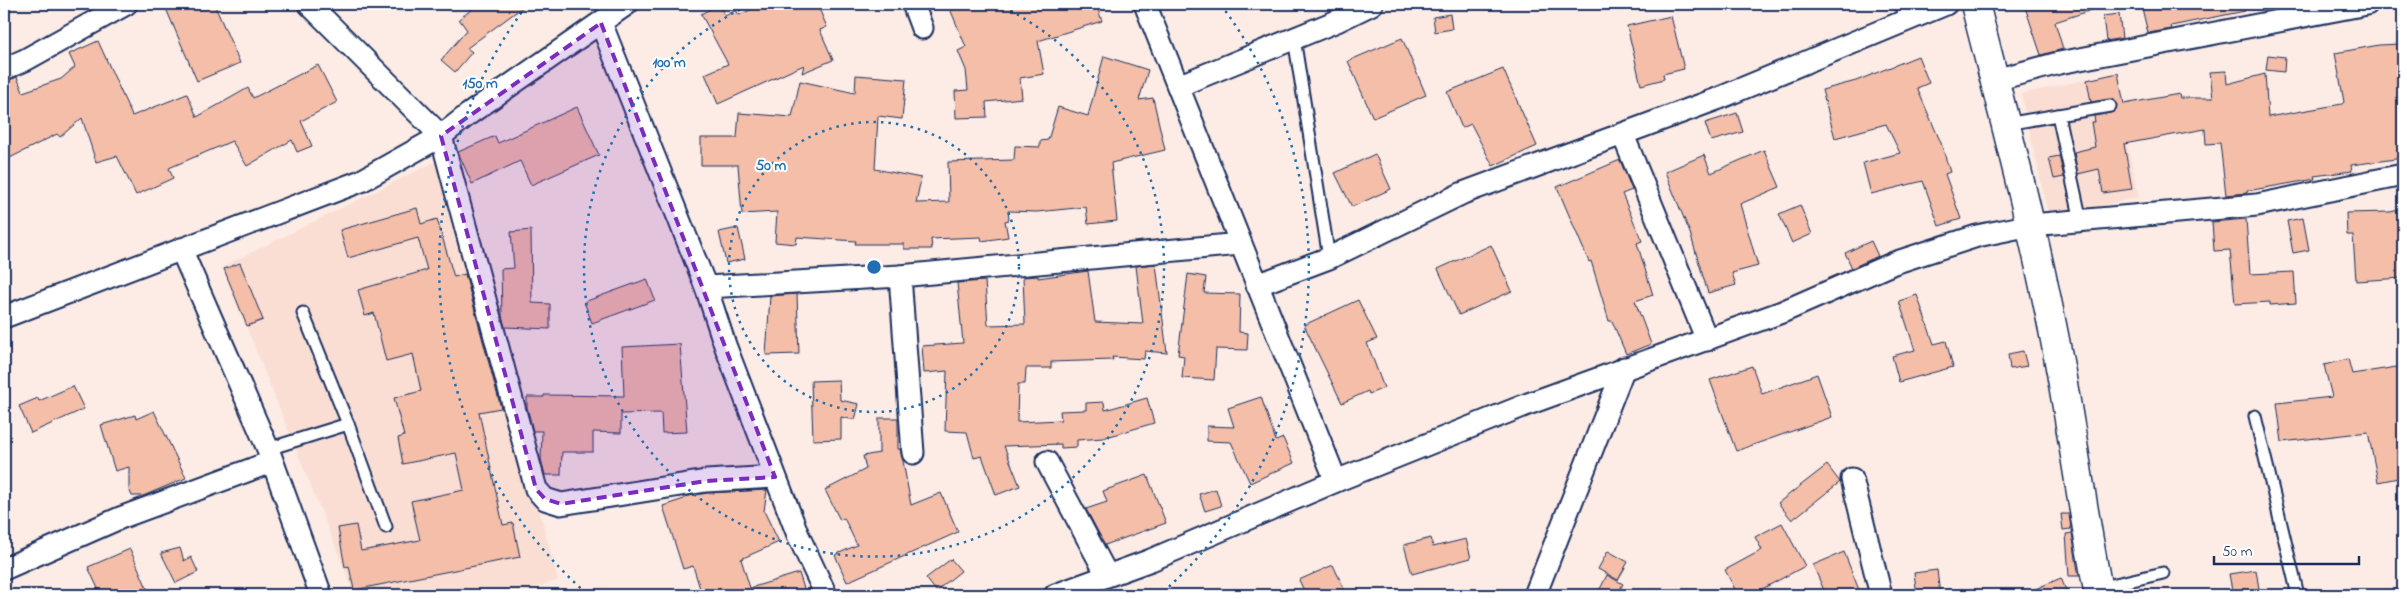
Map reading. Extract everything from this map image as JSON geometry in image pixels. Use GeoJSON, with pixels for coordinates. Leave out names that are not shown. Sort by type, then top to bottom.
{"type":"FeatureCollection","features":[{"type":"Feature","properties":{"kind":"main road"},"geometry":{"type":"LineString","coordinates":[[1976,4],[2031,225],[2072,431],[2098,592]]}},
{"type":"Feature","properties":{"kind":"street"},"geometry":{"type":"LineString","coordinates":[[4,68],[25,60],[126,4]]}},
{"type":"Feature","properties":{"kind":"street"},"geometry":{"type":"LineString","coordinates":[[310,4],[441,136],[536,489],[545,499],[561,504],[706,481],[775,476]]}},
{"type":"Feature","properties":{"kind":"street"},"geometry":{"type":"LineString","coordinates":[[4,317],[361,182],[441,136],[469,114],[627,4]]}},
{"type":"Feature","properties":{"kind":"street"},"geometry":{"type":"LineString","coordinates":[[913,4],[922,28]]}},
{"type":"Feature","properties":{"kind":"street"},"geometry":{"type":"LineString","coordinates":[[1145,4],[1336,482]]}},
{"type":"Feature","properties":{"kind":"street"},"geometry":{"type":"LineString","coordinates":[[1178,86],[1372,4]]}},
{"type":"Feature","properties":{"kind":"street"},"geometry":{"type":"LineString","coordinates":[[1257,285],[1329,258],[1463,193],[1623,135],[1802,65],[1903,12],[1946,4]]}},
{"type":"Feature","properties":{"kind":"street"},"geometry":{"type":"LineString","coordinates":[[1995,80],[2068,61],[2368,4]]}},
{"type":"Feature","properties":{"kind":"street"},"geometry":{"type":"LineString","coordinates":[[601,23],[706,287],[725,345],[798,535],[826,595]]}},
{"type":"Feature","properties":{"kind":"street"},"geometry":{"type":"LineString","coordinates":[[1623,135],[1707,340]]}},
{"type":"Feature","properties":{"kind":"street"},"geometry":{"type":"LineString","coordinates":[[1055,595],[1151,560],[1528,404],[1782,312],[1894,263],[1977,236],[2031,225],[2258,205],[2403,175]]}},
{"type":"Feature","properties":{"kind":"street"},"geometry":{"type":"LineString","coordinates":[[706,287],[900,276],[1240,244]]}},
{"type":"Feature","properties":{"kind":"street"},"geometry":{"type":"LineString","coordinates":[[181,249],[269,455],[321,595]]}},
{"type":"Feature","properties":{"kind":"street"},"geometry":{"type":"LineString","coordinates":[[900,276],[914,454]]}},
{"type":"Feature","properties":{"kind":"street"},"geometry":{"type":"LineString","coordinates":[[1535,595],[1624,368]]}},
{"type":"Feature","properties":{"kind":"street"},"geometry":{"type":"LineString","coordinates":[[4,569],[269,455]]}},
{"type":"Feature","properties":{"kind":"street"},"geometry":{"type":"LineString","coordinates":[[1047,462],[1107,575]]}},
{"type":"Feature","properties":{"kind":"street"},"geometry":{"type":"LineString","coordinates":[[1852,478],[1881,595]]}},
{"type":"Feature","properties":{"kind":"lane"},"geometry":{"type":"LineString","coordinates":[[1294,38],[1329,258]]}},
{"type":"Feature","properties":{"kind":"lane"},"geometry":{"type":"LineString","coordinates":[[2006,124],[2110,106]]}},
{"type":"Feature","properties":{"kind":"lane"},"geometry":{"type":"LineString","coordinates":[[2058,115],[2081,221]]}},
{"type":"Feature","properties":{"kind":"lane"},"geometry":{"type":"LineString","coordinates":[[303,313],[348,424],[386,528]]}},
{"type":"Feature","properties":{"kind":"lane"},"geometry":{"type":"LineString","coordinates":[[2255,416],[2298,595]]}},
{"type":"Feature","properties":{"kind":"lane"},"geometry":{"type":"LineString","coordinates":[[269,455],[348,424]]}},
{"type":"Feature","properties":{"kind":"lane"},"geometry":{"type":"LineString","coordinates":[[2098,592],[2163,573]]}},
{"type":"Feature","properties":{"kind":"highlighted area"},"geometry":{"type":"Polygon","coordinates":[[[601,23],[775,477],[706,481],[561,504],[545,499],[536,489],[441,136],[601,23]]]}},
{"type":"Feature","properties":{"kind":"shaded area"},"geometry":{"type":"Polygon","coordinates":[[[2111,74],[2139,197],[2049,218],[2021,94],[2111,74]]]}},
{"type":"Feature","properties":{"kind":"shaded area"},"geometry":{"type":"Polygon","coordinates":[[[445,157],[558,580],[541,586],[490,595],[355,595],[222,267],[445,157]]]}},
{"type":"Feature","properties":{"kind":"building"},"geometry":{"type":"Polygon","coordinates":[[[164,4],[214,4],[240,63],[197,81],[164,4]]]}},
{"type":"Feature","properties":{"kind":"building"},"geometry":{"type":"Polygon","coordinates":[[[479,4],[527,4],[467,48],[472,52],[455,72],[441,60],[467,30],[459,19],[479,4]]]}},
{"type":"Feature","properties":{"kind":"building"},"geometry":{"type":"Polygon","coordinates":[[[719,4],[725,16],[736,10],[739,15],[764,4],[817,4],[827,27],[820,30],[833,60],[802,73],[804,65],[718,104],[705,74],[728,64],[701,14],[719,4]]]}},
{"type":"Feature","properties":{"kind":"building"},"geometry":{"type":"Polygon","coordinates":[[[948,4],[1063,4],[1066,10],[1085,4],[1096,4],[1102,21],[1038,41],[1044,74],[1020,78],[1022,98],[986,102],[987,117],[956,118],[955,91],[968,90],[966,70],[958,51],[966,47],[948,4]]]}},
{"type":"Feature","properties":{"kind":"building"},"geometry":{"type":"Polygon","coordinates":[[[2024,4],[2100,4],[2101,7],[2055,22],[2063,49],[2041,55],[2024,4]]]}},
{"type":"Feature","properties":{"kind":"building"},"geometry":{"type":"Polygon","coordinates":[[[2141,4],[2244,4],[2245,11],[2171,26],[2172,29],[2148,33],[2141,4]]]}},
{"type":"Feature","properties":{"kind":"building"},"geometry":{"type":"Polygon","coordinates":[[[1450,14],[1452,29],[1435,32],[1433,17],[1450,14]]]}},
{"type":"Feature","properties":{"kind":"building"},"geometry":{"type":"Polygon","coordinates":[[[2119,14],[2122,38],[2106,41],[2103,16],[2119,14]]]}},
{"type":"Feature","properties":{"kind":"building"},"geometry":{"type":"Polygon","coordinates":[[[1671,16],[1684,69],[1663,74],[1664,79],[1641,85],[1627,26],[1671,16]]]}},
{"type":"Feature","properties":{"kind":"building"},"geometry":{"type":"Polygon","coordinates":[[[1402,38],[1426,95],[1373,118],[1348,61],[1402,38]]]}},
{"type":"Feature","properties":{"kind":"building"},"geometry":{"type":"Polygon","coordinates":[[[98,41],[132,116],[187,94],[197,117],[248,88],[253,98],[318,65],[337,102],[301,121],[312,146],[297,152],[292,140],[247,166],[232,141],[169,168],[173,178],[136,195],[117,156],[96,162],[82,118],[60,137],[57,134],[4,161],[4,82],[17,77],[23,92],[61,79],[75,67],[69,54],[98,41]]]}},
{"type":"Feature","properties":{"kind":"building"},"geometry":{"type":"Polygon","coordinates":[[[2403,44],[2403,158],[2351,165],[2352,171],[2314,176],[2315,179],[2247,191],[2247,193],[2226,195],[2220,143],[2206,144],[2205,129],[2124,144],[2132,189],[2103,193],[2099,169],[2078,174],[2074,152],[2095,147],[2091,122],[2095,122],[2094,116],[2114,112],[2117,105],[2112,99],[2091,102],[2087,80],[2118,73],[2124,104],[2179,94],[2180,98],[2213,98],[2210,72],[2226,71],[2227,84],[2265,74],[2268,117],[2342,104],[2344,102],[2335,53],[2379,45],[2403,44]]]}},
{"type":"Feature","properties":{"kind":"building"},"geometry":{"type":"Polygon","coordinates":[[[2268,55],[2285,57],[2284,72],[2266,70],[2268,55]]]}},
{"type":"Feature","properties":{"kind":"building"},"geometry":{"type":"Polygon","coordinates":[[[1104,56],[1148,70],[1139,100],[1153,98],[1165,150],[1111,163],[1117,221],[1088,224],[1086,207],[1037,212],[1008,211],[1009,220],[1005,221],[1008,237],[982,241],[981,237],[931,239],[932,249],[904,249],[904,244],[855,244],[856,241],[797,237],[796,244],[775,242],[777,212],[742,214],[738,165],[701,165],[701,138],[737,138],[739,113],[792,117],[800,81],[855,93],[856,75],[906,79],[902,119],[878,116],[875,169],[921,178],[916,203],[949,202],[948,162],[1014,160],[1015,146],[1040,147],[1040,141],[1048,140],[1058,107],[1088,116],[1104,56]]]}},
{"type":"Feature","properties":{"kind":"building"},"geometry":{"type":"Polygon","coordinates":[[[1918,56],[1929,83],[1917,88],[1941,143],[1950,172],[1945,174],[1961,219],[1939,226],[1923,181],[1871,194],[1863,163],[1900,153],[1886,124],[1835,138],[1822,90],[1856,81],[1918,56]]]}},
{"type":"Feature","properties":{"kind":"building"},"geometry":{"type":"Polygon","coordinates":[[[1503,69],[1537,146],[1493,166],[1471,124],[1462,128],[1447,92],[1503,69]]]}},
{"type":"Feature","properties":{"kind":"building"},"geometry":{"type":"Polygon","coordinates":[[[577,107],[599,155],[531,185],[520,161],[472,184],[458,152],[495,136],[498,143],[577,107]]]}},
{"type":"Feature","properties":{"kind":"building"},"geometry":{"type":"Polygon","coordinates":[[[1737,113],[1743,132],[1711,141],[1705,123],[1737,113]]]}},
{"type":"Feature","properties":{"kind":"building"},"geometry":{"type":"Polygon","coordinates":[[[1764,150],[1780,187],[1740,204],[1758,266],[1732,273],[1736,285],[1708,293],[1690,233],[1665,172],[1704,155],[1711,173],[1764,150]]]}},
{"type":"Feature","properties":{"kind":"building"},"geometry":{"type":"Polygon","coordinates":[[[1375,154],[1391,189],[1352,207],[1335,173],[1375,154]]]}},
{"type":"Feature","properties":{"kind":"building"},"geometry":{"type":"Polygon","coordinates":[[[2059,156],[2064,177],[2054,179],[2049,158],[2059,156]]]}},
{"type":"Feature","properties":{"kind":"building"},"geometry":{"type":"Polygon","coordinates":[[[1620,160],[1632,190],[1622,194],[1642,241],[1637,243],[1653,295],[1635,301],[1651,344],[1626,354],[1612,321],[1609,321],[1591,261],[1589,262],[1557,187],[1620,160]]]}},
{"type":"Feature","properties":{"kind":"building"},"geometry":{"type":"Polygon","coordinates":[[[1800,205],[1812,234],[1792,243],[1779,214],[1800,205]]]}},
{"type":"Feature","properties":{"kind":"building"},"geometry":{"type":"Polygon","coordinates":[[[417,208],[421,224],[437,219],[454,277],[465,274],[501,408],[479,412],[503,525],[513,523],[520,557],[354,590],[349,566],[345,567],[338,528],[356,525],[361,551],[420,540],[411,501],[464,490],[456,453],[403,464],[398,438],[404,436],[394,398],[421,391],[413,354],[386,361],[374,313],[365,316],[358,290],[427,270],[418,238],[348,258],[340,230],[417,208]]]}},
{"type":"Feature","properties":{"kind":"building"},"geometry":{"type":"Polygon","coordinates":[[[2403,209],[2403,278],[2356,281],[2353,235],[2347,235],[2346,213],[2390,212],[2403,209]]]}},
{"type":"Feature","properties":{"kind":"building"},"geometry":{"type":"Polygon","coordinates":[[[2303,218],[2309,250],[2293,253],[2287,221],[2303,218]]]}},
{"type":"Feature","properties":{"kind":"building"},"geometry":{"type":"Polygon","coordinates":[[[2246,219],[2250,274],[2294,272],[2296,303],[2270,305],[2270,302],[2235,304],[2230,250],[2214,251],[2212,222],[2246,219]]]}},
{"type":"Feature","properties":{"kind":"building"},"geometry":{"type":"Polygon","coordinates":[[[738,228],[745,259],[726,263],[719,232],[738,228]]]}},
{"type":"Feature","properties":{"kind":"building"},"geometry":{"type":"Polygon","coordinates":[[[531,230],[532,303],[550,304],[550,329],[505,327],[502,316],[501,269],[514,268],[511,232],[531,230]]]}},
{"type":"Feature","properties":{"kind":"building"},"geometry":{"type":"Polygon","coordinates":[[[1871,241],[1878,256],[1852,268],[1845,253],[1871,241]]]}},
{"type":"Feature","properties":{"kind":"building"},"geometry":{"type":"Polygon","coordinates":[[[1491,245],[1512,291],[1459,315],[1438,269],[1491,245]]]}},
{"type":"Feature","properties":{"kind":"building"},"geometry":{"type":"Polygon","coordinates":[[[240,263],[263,320],[247,326],[224,269],[240,263]]]}},
{"type":"Feature","properties":{"kind":"building"},"geometry":{"type":"Polygon","coordinates":[[[1156,264],[1167,353],[1145,351],[1144,359],[1112,357],[1113,360],[1051,362],[1051,368],[1026,368],[1025,384],[1018,384],[1017,422],[1061,420],[1060,411],[1086,410],[1086,403],[1104,402],[1105,410],[1147,398],[1154,423],[1103,438],[1077,440],[1077,447],[1061,448],[1061,444],[1004,446],[1020,486],[996,495],[982,456],[974,458],[967,432],[945,431],[947,371],[924,373],[922,346],[963,343],[957,283],[985,281],[988,325],[1025,324],[1023,277],[1038,276],[1038,278],[1088,271],[1095,322],[1143,324],[1136,266],[1156,264]]]}},
{"type":"Feature","properties":{"kind":"building"},"geometry":{"type":"Polygon","coordinates":[[[1188,274],[1206,277],[1204,293],[1240,294],[1239,332],[1248,333],[1247,350],[1216,349],[1214,380],[1182,378],[1184,356],[1178,355],[1188,274]]]}},
{"type":"Feature","properties":{"kind":"building"},"geometry":{"type":"Polygon","coordinates":[[[647,279],[655,300],[592,323],[584,302],[647,279]]]}},
{"type":"Feature","properties":{"kind":"building"},"geometry":{"type":"Polygon","coordinates":[[[797,294],[799,354],[766,355],[770,296],[797,294]]]}},
{"type":"Feature","properties":{"kind":"building"},"geometry":{"type":"Polygon","coordinates":[[[1917,295],[1934,344],[1946,341],[1953,367],[1899,382],[1892,356],[1915,350],[1899,301],[1917,295]]]}},
{"type":"Feature","properties":{"kind":"building"},"geometry":{"type":"Polygon","coordinates":[[[1358,300],[1377,339],[1367,343],[1384,388],[1369,394],[1368,391],[1342,403],[1304,325],[1358,300]]]}},
{"type":"Feature","properties":{"kind":"building"},"geometry":{"type":"Polygon","coordinates":[[[680,344],[687,432],[662,433],[661,413],[621,414],[621,433],[593,432],[593,452],[562,452],[561,475],[545,475],[541,459],[542,431],[533,431],[527,407],[527,397],[544,397],[544,395],[624,396],[622,347],[680,344]]]}},
{"type":"Feature","properties":{"kind":"building"},"geometry":{"type":"Polygon","coordinates":[[[2023,351],[2027,366],[2010,369],[2008,354],[2023,351]]]}},
{"type":"Feature","properties":{"kind":"building"},"geometry":{"type":"Polygon","coordinates":[[[2348,359],[2352,374],[2403,366],[2403,477],[2378,482],[2368,432],[2282,442],[2277,403],[2332,397],[2324,365],[2348,359]]]}},
{"type":"Feature","properties":{"kind":"building"},"geometry":{"type":"Polygon","coordinates":[[[1752,366],[1762,394],[1817,374],[1832,417],[1736,451],[1710,380],[1752,366]]]}},
{"type":"Feature","properties":{"kind":"building"},"geometry":{"type":"Polygon","coordinates":[[[839,380],[840,400],[859,404],[855,420],[841,417],[841,439],[813,440],[811,381],[839,380]]]}},
{"type":"Feature","properties":{"kind":"building"},"geometry":{"type":"Polygon","coordinates":[[[73,386],[84,409],[31,433],[19,406],[38,398],[39,401],[73,386]]]}},
{"type":"Feature","properties":{"kind":"building"},"geometry":{"type":"Polygon","coordinates":[[[1261,397],[1276,441],[1283,438],[1294,463],[1250,483],[1231,442],[1207,441],[1207,426],[1234,427],[1228,408],[1261,397]]]}},
{"type":"Feature","properties":{"kind":"building"},"geometry":{"type":"Polygon","coordinates":[[[154,411],[186,478],[143,496],[132,496],[129,489],[129,467],[115,471],[101,425],[135,415],[136,419],[154,411]]]}},
{"type":"Feature","properties":{"kind":"building"},"geometry":{"type":"Polygon","coordinates":[[[879,418],[898,418],[898,449],[900,449],[903,461],[911,505],[941,493],[958,532],[847,582],[835,555],[857,545],[844,518],[840,520],[825,490],[866,469],[863,456],[879,453],[879,418]]]}},
{"type":"Feature","properties":{"kind":"building"},"geometry":{"type":"Polygon","coordinates":[[[1827,465],[1840,482],[1792,520],[1778,503],[1827,465]]]}},
{"type":"Feature","properties":{"kind":"building"},"geometry":{"type":"Polygon","coordinates":[[[1147,475],[1166,523],[1105,545],[1086,509],[1107,502],[1103,491],[1147,475]]]}},
{"type":"Feature","properties":{"kind":"building"},"geometry":{"type":"Polygon","coordinates":[[[1216,489],[1221,506],[1205,511],[1199,494],[1216,489]]]}},
{"type":"Feature","properties":{"kind":"building"},"geometry":{"type":"Polygon","coordinates":[[[767,490],[764,511],[779,542],[741,559],[750,588],[799,573],[806,595],[702,595],[693,566],[683,569],[663,506],[684,499],[683,497],[707,493],[767,490]]]}},
{"type":"Feature","properties":{"kind":"building"},"geometry":{"type":"Polygon","coordinates":[[[2061,514],[2069,514],[2071,529],[2063,530],[2061,514]]]}},
{"type":"Feature","properties":{"kind":"building"},"geometry":{"type":"Polygon","coordinates":[[[1782,523],[1805,566],[1751,595],[1738,595],[1725,570],[1762,550],[1755,537],[1782,523]]]}},
{"type":"Feature","properties":{"kind":"building"},"geometry":{"type":"Polygon","coordinates":[[[2072,533],[2079,576],[2069,576],[2066,534],[2072,533]]]}},
{"type":"Feature","properties":{"kind":"building"},"geometry":{"type":"Polygon","coordinates":[[[1431,538],[1433,547],[1466,539],[1471,558],[1412,574],[1404,545],[1431,538]]]}},
{"type":"Feature","properties":{"kind":"building"},"geometry":{"type":"Polygon","coordinates":[[[180,548],[184,561],[191,557],[198,572],[176,583],[161,553],[180,548]]]}},
{"type":"Feature","properties":{"kind":"building"},"geometry":{"type":"Polygon","coordinates":[[[130,549],[150,595],[101,595],[88,567],[130,549]]]}},
{"type":"Feature","properties":{"kind":"building"},"geometry":{"type":"Polygon","coordinates":[[[1608,551],[1628,562],[1618,580],[1598,569],[1608,551]]]}},
{"type":"Feature","properties":{"kind":"building"},"geometry":{"type":"Polygon","coordinates":[[[1844,552],[1861,595],[1826,595],[1813,565],[1844,552]]]}},
{"type":"Feature","properties":{"kind":"building"},"geometry":{"type":"Polygon","coordinates":[[[951,559],[961,571],[936,591],[926,578],[951,559]]]}},
{"type":"Feature","properties":{"kind":"building"},"geometry":{"type":"Polygon","coordinates":[[[1333,565],[1347,595],[1306,595],[1299,580],[1333,565]]]}},
{"type":"Feature","properties":{"kind":"building"},"geometry":{"type":"Polygon","coordinates":[[[1937,570],[1940,595],[1917,595],[1914,573],[1937,570]]]}},
{"type":"Feature","properties":{"kind":"building"},"geometry":{"type":"Polygon","coordinates":[[[2256,570],[2260,595],[2233,595],[2229,574],[2256,570]]]}},
{"type":"Feature","properties":{"kind":"building"},"geometry":{"type":"Polygon","coordinates":[[[1607,575],[1623,584],[1617,595],[1597,595],[1607,575]]]}},
{"type":"Feature","properties":{"kind":"building"},"geometry":{"type":"Polygon","coordinates":[[[2061,578],[2068,595],[2021,595],[2061,578]]]}}]}
